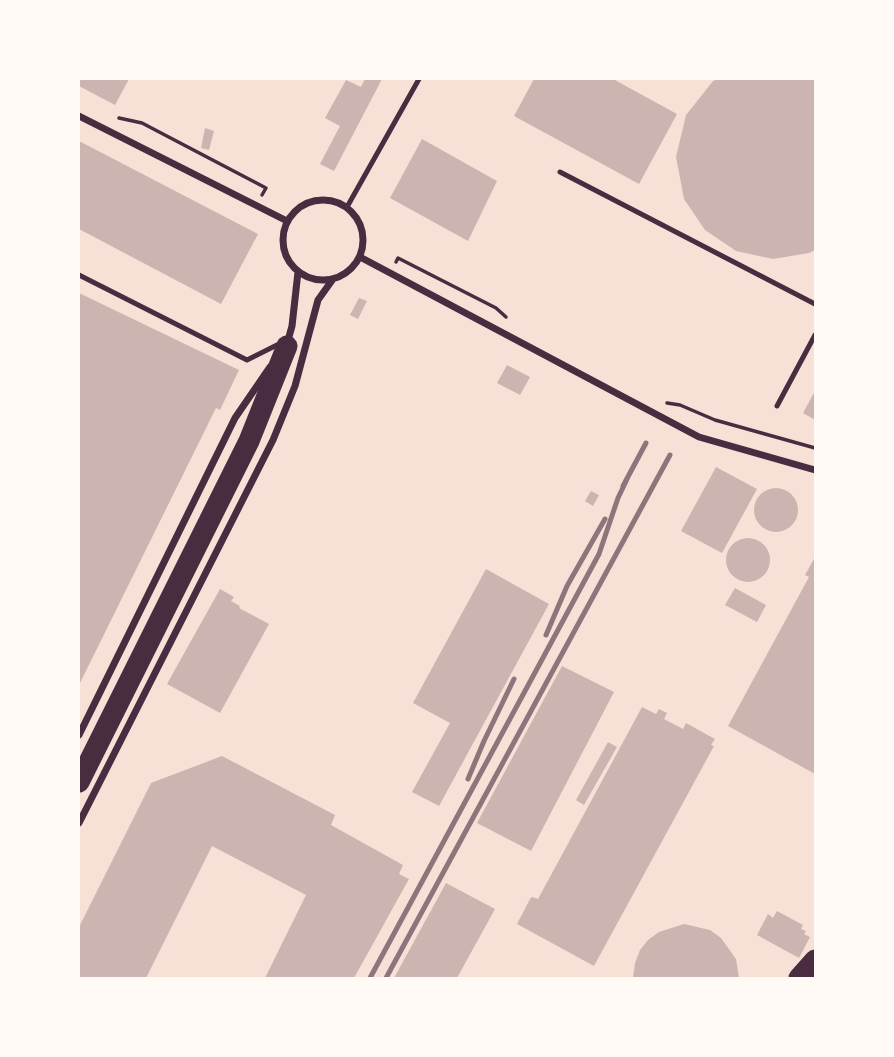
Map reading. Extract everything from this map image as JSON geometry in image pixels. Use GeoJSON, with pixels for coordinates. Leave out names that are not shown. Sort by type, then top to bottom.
{"type":"FeatureCollection","features":[{"type":"Feature","properties":{"kind":"highway"},"geometry":{"type":"LineString","coordinates":[[79,782],[250,441],[288,343]]}},
{"type":"Feature","properties":{"kind":"highway"},"geometry":{"type":"LineString","coordinates":[[799,978],[815,960]]}},
{"type":"Feature","properties":{"kind":"street"},"geometry":{"type":"LineString","coordinates":[[79,116],[287,221]]}},
{"type":"Feature","properties":{"kind":"street"},"geometry":{"type":"LineString","coordinates":[[79,824],[273,440],[295,386],[317,300],[333,279],[353,267],[360,257],[363,247],[361,224],[347,207],[337,202],[314,200],[294,212],[287,221],[283,243],[290,263],[299,272],[311,279],[333,279]]}},
{"type":"Feature","properties":{"kind":"street"},"geometry":{"type":"LineString","coordinates":[[360,257],[699,437],[815,470]]}},
{"type":"Feature","properties":{"kind":"street"},"geometry":{"type":"LineString","coordinates":[[79,735],[236,418],[253,389],[288,343],[299,272]]}},
{"type":"Feature","properties":{"kind":"lane"},"geometry":{"type":"LineString","coordinates":[[347,207],[419,79]]}},
{"type":"Feature","properties":{"kind":"lane"},"geometry":{"type":"LineString","coordinates":[[560,172],[815,304]]}},
{"type":"Feature","properties":{"kind":"lane"},"geometry":{"type":"LineString","coordinates":[[79,275],[247,360],[288,343]]}},
{"type":"Feature","properties":{"kind":"lane"},"geometry":{"type":"LineString","coordinates":[[777,406],[815,335]]}},
{"type":"Feature","properties":{"kind":"path"},"geometry":{"type":"LineString","coordinates":[[110,114],[120,119],[142,123],[266,188],[257,205]]}},
{"type":"Feature","properties":{"kind":"path"},"geometry":{"type":"LineString","coordinates":[[389,274],[398,258],[496,307],[509,320]]}},
{"type":"Feature","properties":{"kind":"path"},"geometry":{"type":"LineString","coordinates":[[667,403],[815,448]]}},
{"type":"Feature","properties":{"kind":"building"},"geometry":{"type":"Polygon","coordinates":[[[79,79],[129,79],[115,105],[79,86],[79,79]]]}},
{"type":"Feature","properties":{"kind":"building"},"geometry":{"type":"Polygon","coordinates":[[[365,79],[382,79],[334,171],[320,164],[340,126],[325,118],[346,80],[361,87],[365,79]]]}},
{"type":"Feature","properties":{"kind":"building"},"geometry":{"type":"Polygon","coordinates":[[[534,79],[613,79],[677,114],[639,184],[514,116],[534,79]]]}},
{"type":"Feature","properties":{"kind":"building"},"geometry":{"type":"Polygon","coordinates":[[[815,79],[815,250],[773,259],[736,251],[705,230],[684,199],[676,157],[686,115],[713,81],[815,79]]]}},
{"type":"Feature","properties":{"kind":"building"},"geometry":{"type":"Polygon","coordinates":[[[205,128],[214,131],[209,150],[201,148],[205,128]]]}},
{"type":"Feature","properties":{"kind":"building"},"geometry":{"type":"Polygon","coordinates":[[[422,139],[497,181],[468,241],[390,198],[422,139]]]}},
{"type":"Feature","properties":{"kind":"building"},"geometry":{"type":"Polygon","coordinates":[[[79,141],[258,234],[221,304],[79,229],[79,141]]]}},
{"type":"Feature","properties":{"kind":"building"},"geometry":{"type":"Polygon","coordinates":[[[79,293],[239,370],[220,410],[216,408],[79,685],[79,293]]]}},
{"type":"Feature","properties":{"kind":"building"},"geometry":{"type":"Polygon","coordinates":[[[359,298],[367,301],[358,319],[350,315],[359,298]]]}},
{"type":"Feature","properties":{"kind":"building"},"geometry":{"type":"Polygon","coordinates":[[[507,365],[530,377],[520,395],[497,383],[507,365]]]}},
{"type":"Feature","properties":{"kind":"building"},"geometry":{"type":"Polygon","coordinates":[[[815,391],[815,420],[803,413],[815,391]]]}},
{"type":"Feature","properties":{"kind":"building"},"geometry":{"type":"Polygon","coordinates":[[[716,467],[757,489],[722,553],[681,531],[716,467]]]}},
{"type":"Feature","properties":{"kind":"building"},"geometry":{"type":"Polygon","coordinates":[[[776,488],[791,495],[798,510],[791,525],[776,532],[761,525],[754,510],[761,495],[776,488]]]}},
{"type":"Feature","properties":{"kind":"building"},"geometry":{"type":"Polygon","coordinates":[[[591,491],[599,495],[593,506],[585,501],[591,491]]]}},
{"type":"Feature","properties":{"kind":"building"},"geometry":{"type":"Polygon","coordinates":[[[748,538],[763,545],[770,560],[763,575],[748,582],[733,575],[726,560],[733,545],[748,538]]]}},
{"type":"Feature","properties":{"kind":"building"},"geometry":{"type":"Polygon","coordinates":[[[815,557],[815,774],[728,726],[809,577],[805,575],[815,557]]]}},
{"type":"Feature","properties":{"kind":"building"},"geometry":{"type":"Polygon","coordinates":[[[486,569],[549,604],[439,806],[412,792],[450,723],[413,703],[486,569]]]}},
{"type":"Feature","properties":{"kind":"building"},"geometry":{"type":"Polygon","coordinates":[[[735,588],[766,605],[757,622],[725,605],[735,588]]]}},
{"type":"Feature","properties":{"kind":"building"},"geometry":{"type":"Polygon","coordinates":[[[220,589],[234,597],[231,601],[240,606],[239,608],[269,624],[220,713],[167,684],[220,589]]]}},
{"type":"Feature","properties":{"kind":"building"},"geometry":{"type":"Polygon","coordinates":[[[562,666],[614,692],[531,851],[477,823],[562,666]]]}},
{"type":"Feature","properties":{"kind":"building"},"geometry":{"type":"Polygon","coordinates":[[[642,707],[656,714],[659,709],[667,713],[664,719],[683,729],[686,723],[715,739],[711,745],[714,746],[594,966],[517,924],[530,899],[538,899],[642,707]]]}},
{"type":"Feature","properties":{"kind":"building"},"geometry":{"type":"Polygon","coordinates":[[[608,742],[617,747],[584,805],[576,800],[608,742]]]}},
{"type":"Feature","properties":{"kind":"building"},"geometry":{"type":"Polygon","coordinates":[[[222,756],[335,815],[331,825],[403,865],[399,874],[409,879],[354,978],[265,978],[306,895],[212,846],[146,978],[79,978],[79,927],[151,783],[222,756]]]}},
{"type":"Feature","properties":{"kind":"building"},"geometry":{"type":"Polygon","coordinates":[[[446,883],[495,909],[457,978],[394,978],[446,883]]]}},
{"type":"Feature","properties":{"kind":"building"},"geometry":{"type":"Polygon","coordinates":[[[777,911],[803,925],[801,929],[810,937],[799,958],[757,935],[768,914],[773,918],[777,911]]]}},
{"type":"Feature","properties":{"kind":"building"},"geometry":{"type":"Polygon","coordinates":[[[684,924],[710,930],[721,938],[736,959],[739,978],[633,978],[640,950],[648,940],[659,932],[684,924]]]}},
{"type":"Feature","properties":{"kind":"railway"},"geometry":{"type":"LineString","coordinates":[[623,486],[646,443]]}},
{"type":"Feature","properties":{"kind":"railway"},"geometry":{"type":"LineString","coordinates":[[386,978],[670,455]]}},
{"type":"Feature","properties":{"kind":"railway"},"geometry":{"type":"LineString","coordinates":[[370,978],[599,554],[628,477]]}},
{"type":"Feature","properties":{"kind":"railway"},"geometry":{"type":"LineString","coordinates":[[546,635],[567,586],[605,519]]}},
{"type":"Feature","properties":{"kind":"railway"},"geometry":{"type":"LineString","coordinates":[[468,779],[514,679]]}}]}
